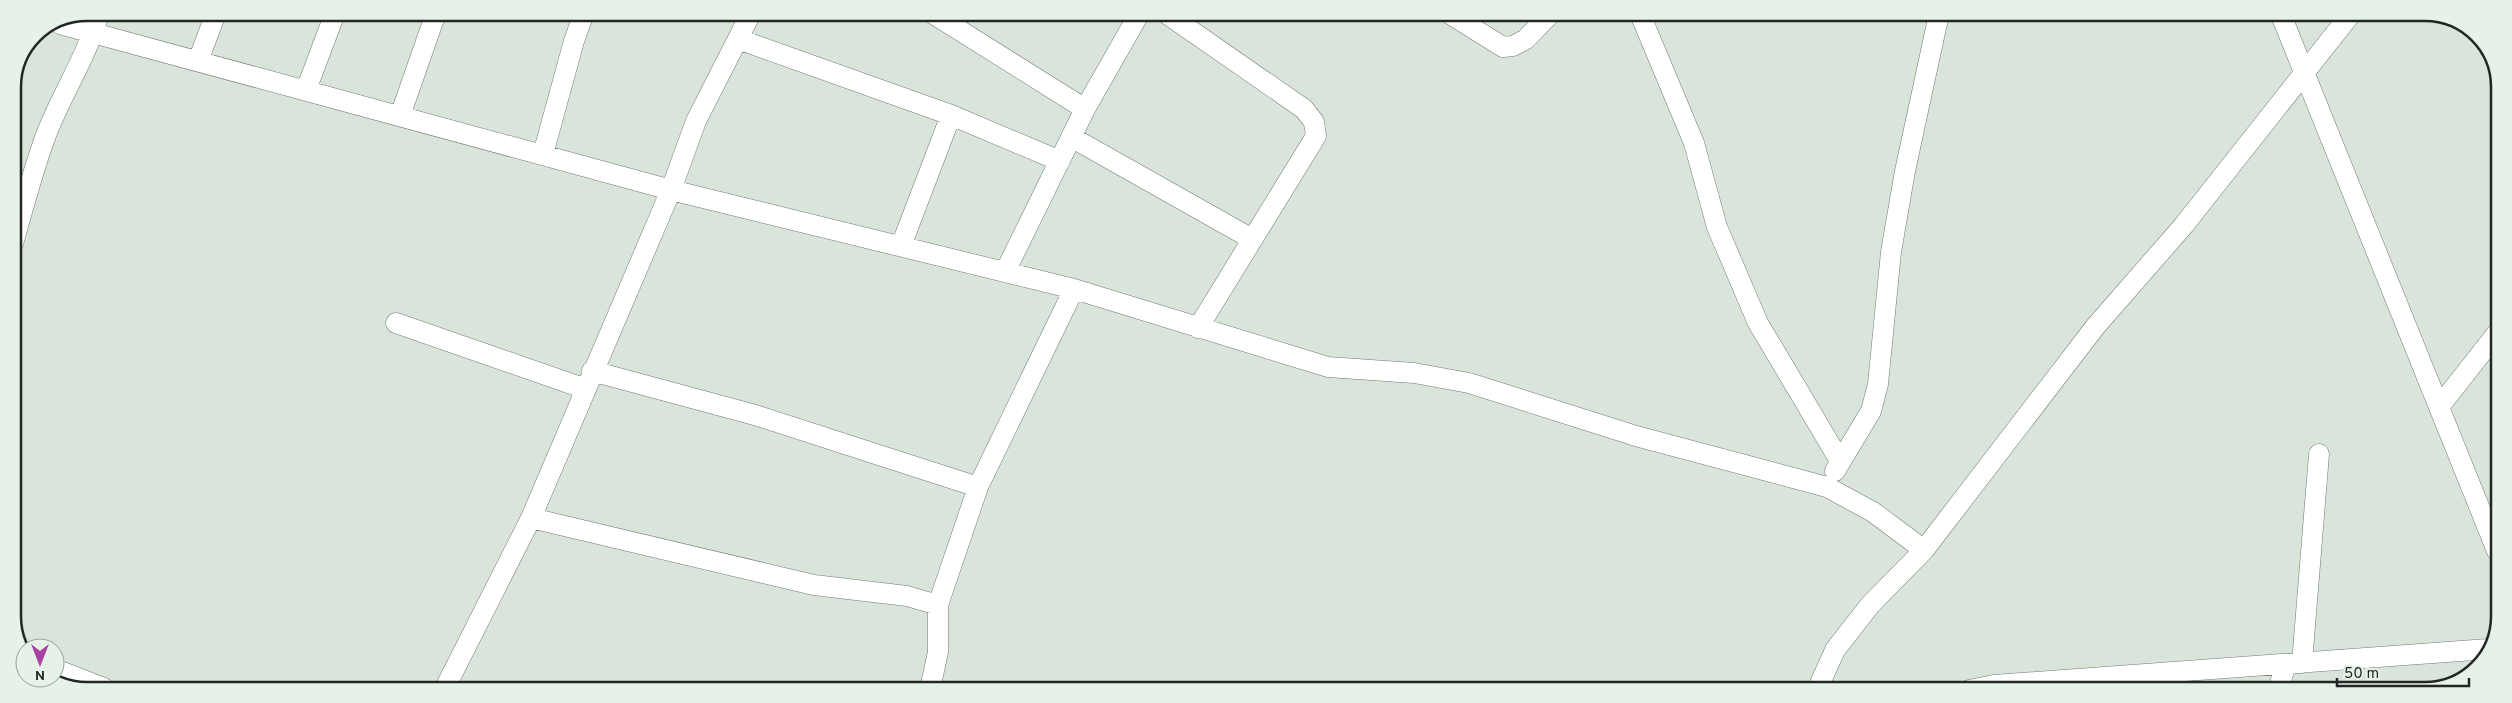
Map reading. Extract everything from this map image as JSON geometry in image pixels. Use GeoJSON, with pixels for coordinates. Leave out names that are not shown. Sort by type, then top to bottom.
{"type":"FeatureCollection","features":[{"type":"Feature","properties":{"kind":"street"},"geometry":{"type":"LineString","coordinates":[[21,215],[46,135],[71,76],[94,32],[97,21]]}},
{"type":"Feature","properties":{"kind":"street"},"geometry":{"type":"LineString","coordinates":[[198,61],[213,21]]}},
{"type":"Feature","properties":{"kind":"street"},"geometry":{"type":"LineString","coordinates":[[306,90],[332,21]]}},
{"type":"Feature","properties":{"kind":"street"},"geometry":{"type":"LineString","coordinates":[[400,116],[433,21]]}},
{"type":"Feature","properties":{"kind":"street"},"geometry":{"type":"LineString","coordinates":[[543,154],[581,21]]}},
{"type":"Feature","properties":{"kind":"street"},"geometry":{"type":"LineString","coordinates":[[448,682],[531,518],[671,190],[696,121],[748,21]]}},
{"type":"Feature","properties":{"kind":"street"},"geometry":{"type":"LineString","coordinates":[[945,21],[1085,109]]}},
{"type":"Feature","properties":{"kind":"street"},"geometry":{"type":"LineString","coordinates":[[1005,272],[1085,109],[1135,21]]}},
{"type":"Feature","properties":{"kind":"street"},"geometry":{"type":"LineString","coordinates":[[1177,21],[1304,108],[1314,122],[1316,136],[1198,328]]}},
{"type":"Feature","properties":{"kind":"street"},"geometry":{"type":"LineString","coordinates":[[1461,21],[1503,47],[1513,46],[1526,39],[1543,21]]}},
{"type":"Feature","properties":{"kind":"street"},"geometry":{"type":"LineString","coordinates":[[1643,21],[1694,143],[1717,227],[1758,323],[1840,462]]}},
{"type":"Feature","properties":{"kind":"street"},"geometry":{"type":"LineString","coordinates":[[1827,487],[1871,412],[1878,384],[1891,252],[1905,171],[1937,21]]}},
{"type":"Feature","properties":{"kind":"street"},"geometry":{"type":"LineString","coordinates":[[2283,21],[2491,536]]}},
{"type":"Feature","properties":{"kind":"street"},"geometry":{"type":"LineString","coordinates":[[1821,682],[1835,650],[1864,612],[1924,550],[2095,327],[2184,225],[2345,21]]}},
{"type":"Feature","properties":{"kind":"street"},"geometry":{"type":"LineString","coordinates":[[65,25],[671,190],[1074,289],[1328,367],[1414,374],[1469,383],[1636,436],[1827,487],[1873,512],[1924,550]]}},
{"type":"Feature","properties":{"kind":"street"},"geometry":{"type":"LineString","coordinates":[[738,39],[952,115],[1060,161]]}},
{"type":"Feature","properties":{"kind":"street"},"geometry":{"type":"LineString","coordinates":[[901,246],[952,115]]}},
{"type":"Feature","properties":{"kind":"street"},"geometry":{"type":"LineString","coordinates":[[1072,137],[1252,239]]}},
{"type":"Feature","properties":{"kind":"street"},"geometry":{"type":"LineString","coordinates":[[932,682],[938,652],[938,605],[978,487],[1074,289]]}},
{"type":"Feature","properties":{"kind":"street"},"geometry":{"type":"LineString","coordinates":[[396,322],[589,380],[755,415],[978,487]]}},
{"type":"Feature","properties":{"kind":"street"},"geometry":{"type":"LineString","coordinates":[[2439,407],[2491,341]]}},
{"type":"Feature","properties":{"kind":"street"},"geometry":{"type":"LineString","coordinates":[[2283,682],[2294,663],[2319,454]]}},
{"type":"Feature","properties":{"kind":"street"},"geometry":{"type":"LineString","coordinates":[[531,518],[814,585],[907,596],[938,605]]}},
{"type":"Feature","properties":{"kind":"street"},"geometry":{"type":"LineString","coordinates":[[2144,682],[2294,663],[2481,649]]}},
{"type":"Feature","properties":{"kind":"street"},"geometry":{"type":"LineString","coordinates":[[65,673],[89,682]]}}]}
